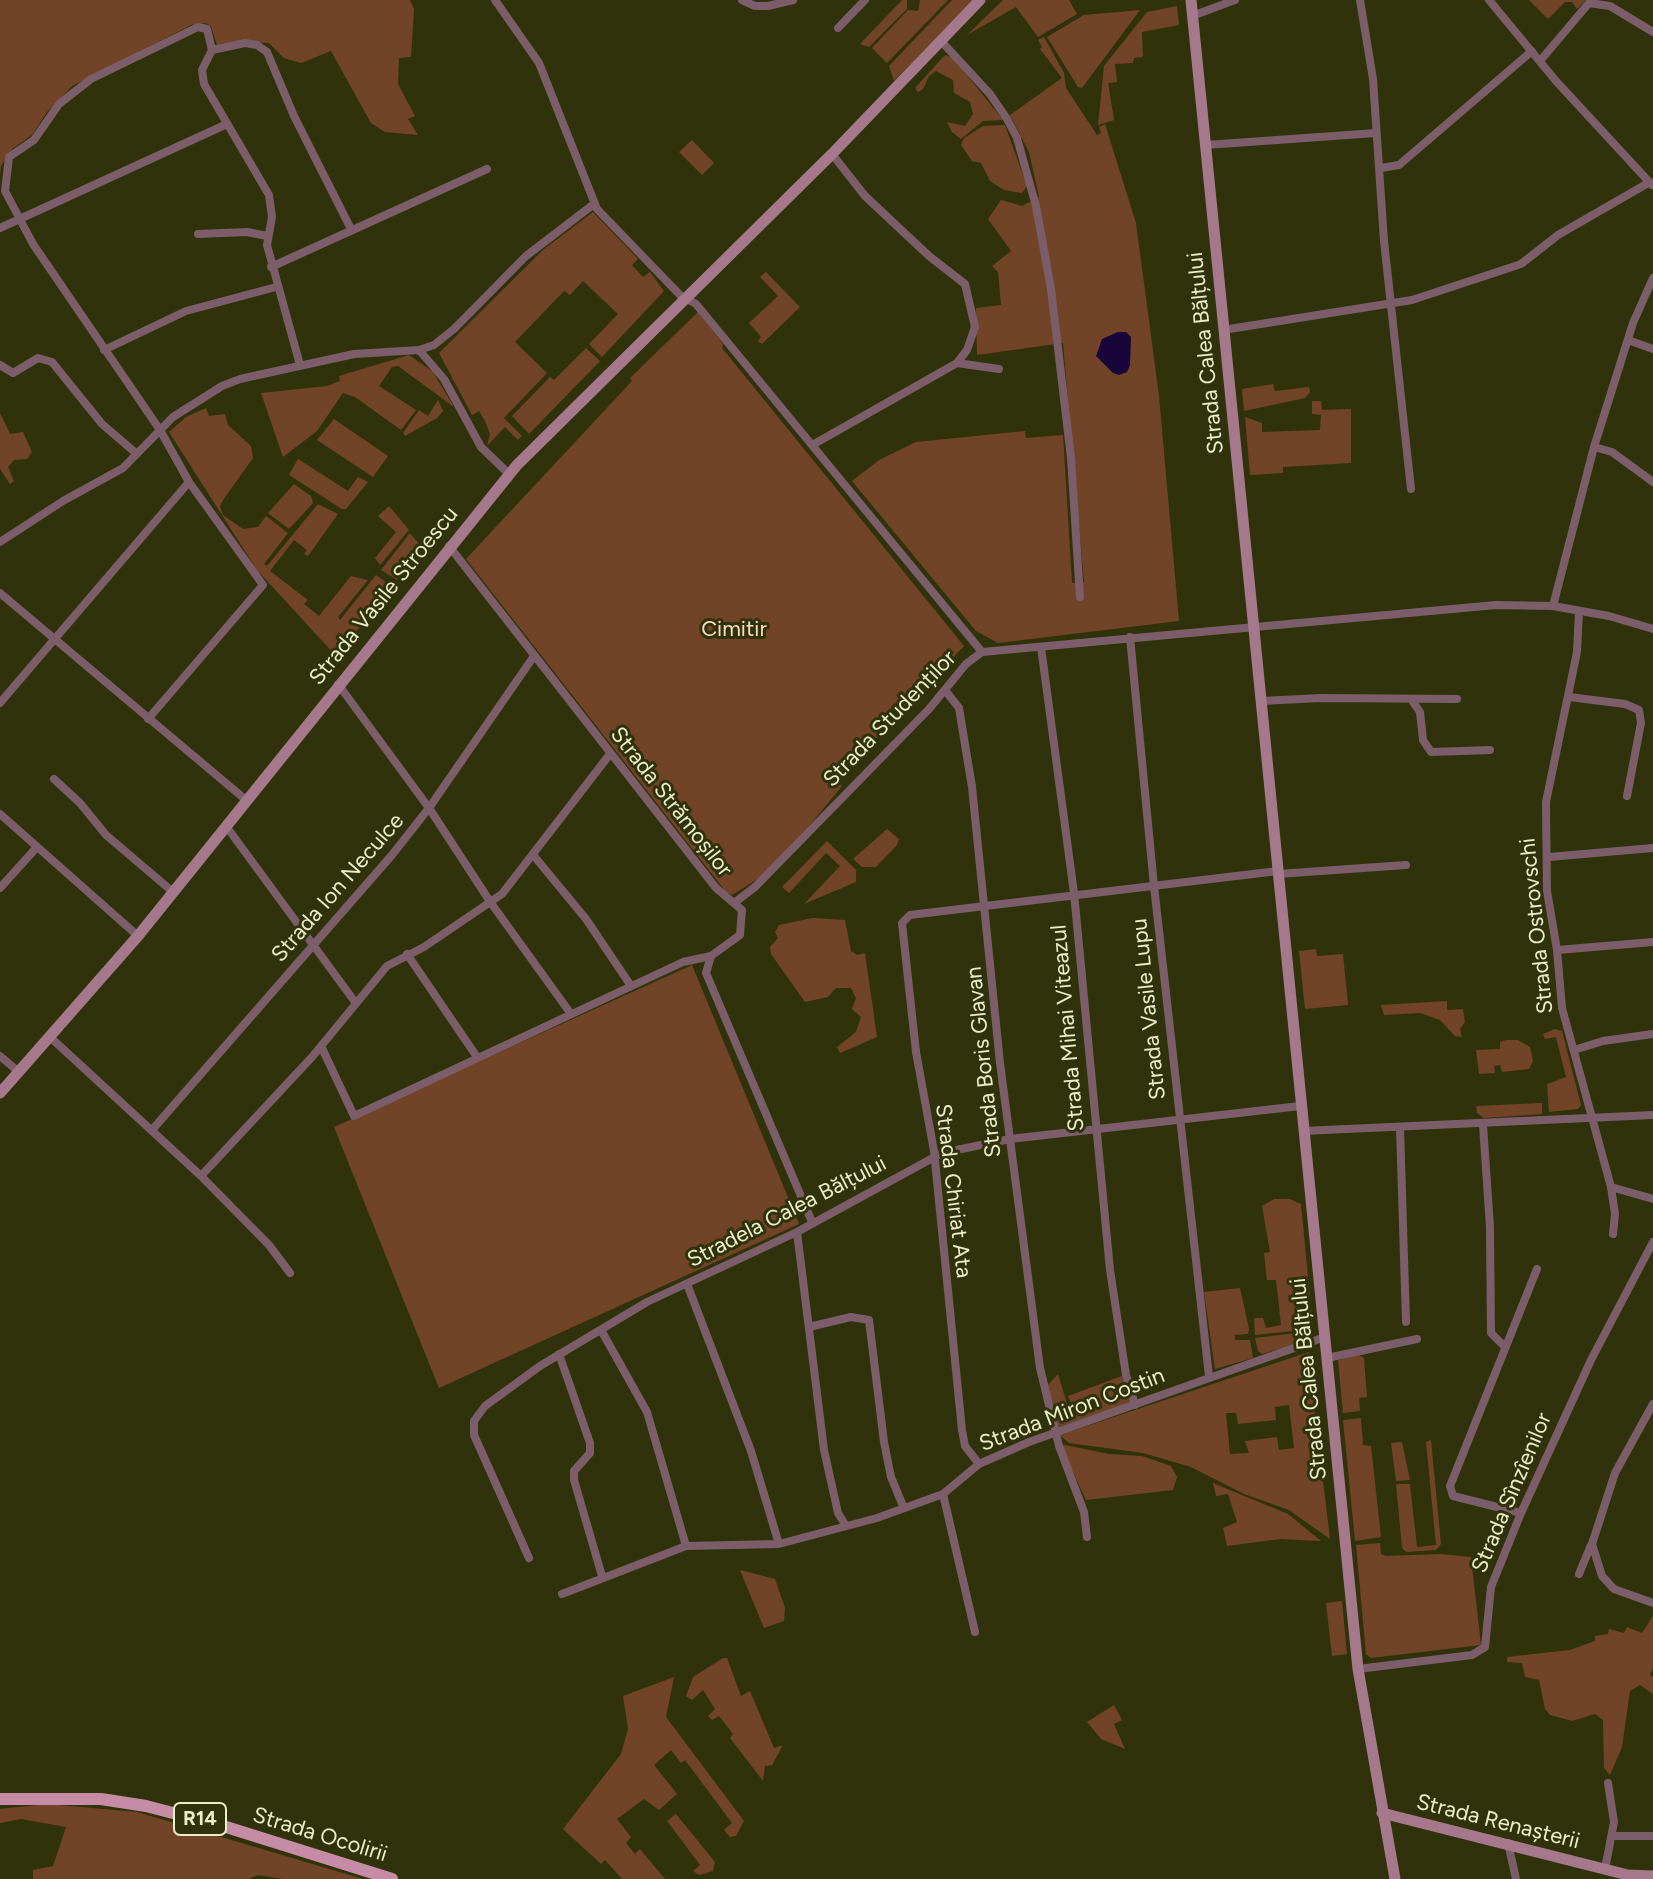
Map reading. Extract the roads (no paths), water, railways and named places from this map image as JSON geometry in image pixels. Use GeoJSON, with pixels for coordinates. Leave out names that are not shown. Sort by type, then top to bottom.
{"type":"FeatureCollection","features":[{"type":"Feature","properties":{"kind":"main road","name":"Strada Vasile Stroescu"},"geometry":{"type":"LineString","coordinates":[[0,1093],[138,936],[509,474],[832,154],[980,0]]}},
{"type":"Feature","properties":{"kind":"main road","name":"Strada Calea Bălțului"},"geometry":{"type":"LineString","coordinates":[[1191,0],[1358,1669],[1395,1879]]}},
{"type":"Feature","properties":{"kind":"main road","name":"Strada Ocolirii"},"geometry":{"type":"LineString","coordinates":[[0,1799],[101,1799],[146,1806],[223,1826],[392,1879]]}},
{"type":"Feature","properties":{"kind":"main road","name":"Strada Renașterii"},"geometry":{"type":"LineString","coordinates":[[1382,1813],[1508,1843],[1629,1877],[1653,1876]]}},
{"type":"Feature","properties":{"kind":"street"},"geometry":{"type":"LineString","coordinates":[[495,0],[539,63],[594,204],[687,299],[696,304],[982,652]]}},
{"type":"Feature","properties":{"kind":"street"},"geometry":{"type":"LineString","coordinates":[[742,0],[768,6],[793,0]]}},
{"type":"Feature","properties":{"kind":"street"},"geometry":{"type":"LineString","coordinates":[[838,28],[865,0]]}},
{"type":"Feature","properties":{"kind":"street"},"geometry":{"type":"LineString","coordinates":[[1192,16],[1235,0]]}},
{"type":"Feature","properties":{"kind":"street"},"geometry":{"type":"LineString","coordinates":[[1360,0],[1373,79],[1391,305],[1411,489]]}},
{"type":"Feature","properties":{"kind":"street"},"geometry":{"type":"LineString","coordinates":[[1223,330],[1391,305],[1521,264],[1558,235],[1651,184],[1489,0]]}},
{"type":"Feature","properties":{"kind":"street"},"geometry":{"type":"LineString","coordinates":[[1540,61],[1589,3],[1610,6],[1653,32]]}},
{"type":"Feature","properties":{"kind":"street"},"geometry":{"type":"LineString","coordinates":[[148,719],[263,585],[189,482],[160,430],[51,274],[5,191],[9,157],[34,140],[72,92],[144,51],[198,27],[207,29],[212,50]]}},
{"type":"Feature","properties":{"kind":"street"},"geometry":{"type":"LineString","coordinates":[[941,41],[990,94],[1022,150],[1051,289],[1071,458],[1080,597]]}},
{"type":"Feature","properties":{"kind":"street"},"geometry":{"type":"LineString","coordinates":[[300,365],[271,267],[267,236],[272,217],[269,195],[202,78],[204,62],[212,50],[245,43],[257,45],[267,52],[294,116],[335,191],[351,229]]}},
{"type":"Feature","properties":{"kind":"street"},"geometry":{"type":"LineString","coordinates":[[1381,168],[1399,165],[1532,51]]}},
{"type":"Feature","properties":{"kind":"street"},"geometry":{"type":"LineString","coordinates":[[0,228],[227,124]]}},
{"type":"Feature","properties":{"kind":"street"},"geometry":{"type":"LineString","coordinates":[[1206,145],[1376,133]]}},
{"type":"Feature","properties":{"kind":"street"},"geometry":{"type":"LineString","coordinates":[[814,444],[957,363],[967,350],[975,327],[965,284],[929,256],[865,196],[832,154]]}},
{"type":"Feature","properties":{"kind":"street"},"geometry":{"type":"LineString","coordinates":[[271,267],[487,169]]}},
{"type":"Feature","properties":{"kind":"street"},"geometry":{"type":"LineString","coordinates":[[0,542],[63,501],[123,468],[181,411],[222,386],[300,365],[367,352],[419,350],[434,345],[454,329],[526,256],[594,204]]}},
{"type":"Feature","properties":{"kind":"street"},"geometry":{"type":"LineString","coordinates":[[198,234],[247,232],[267,236]]}},
{"type":"Feature","properties":{"kind":"street"},"geometry":{"type":"LineString","coordinates":[[1553,606],[1594,447],[1628,340],[1653,278]]}},
{"type":"Feature","properties":{"kind":"street"},"geometry":{"type":"LineString","coordinates":[[104,350],[186,311],[276,287]]}},
{"type":"Feature","properties":{"kind":"street"},"geometry":{"type":"LineString","coordinates":[[1628,340],[1653,349]]}},
{"type":"Feature","properties":{"kind":"street"},"geometry":{"type":"LineString","coordinates":[[419,350],[444,379],[481,447],[509,474]]}},
{"type":"Feature","properties":{"kind":"street"},"geometry":{"type":"LineString","coordinates":[[0,365],[13,373],[38,358],[52,362],[102,424],[137,454]]}},
{"type":"Feature","properties":{"kind":"street"},"geometry":{"type":"LineString","coordinates":[[957,363],[999,369]]}},
{"type":"Feature","properties":{"kind":"street"},"geometry":{"type":"LineString","coordinates":[[1594,447],[1612,452],[1653,482]]}},
{"type":"Feature","properties":{"kind":"street"},"geometry":{"type":"LineString","coordinates":[[0,703],[189,482]]}},
{"type":"Feature","properties":{"kind":"street","name":"Strada Strămoșilor"},"geometry":{"type":"LineString","coordinates":[[449,546],[720,894],[742,910],[743,928],[735,941],[711,956]]}},
{"type":"Feature","properties":{"kind":"street"},"geometry":{"type":"LineString","coordinates":[[0,593],[246,800]]}},
{"type":"Feature","properties":{"kind":"street","name":"Strada Studenților"},"geometry":{"type":"LineString","coordinates":[[734,903],[755,887],[945,690],[966,664],[982,652],[1496,605],[1553,606],[1653,629]]}},
{"type":"Feature","properties":{"kind":"street","name":"Strada Ostrovschi"},"geometry":{"type":"LineString","coordinates":[[1579,611],[1580,627],[1569,697],[1554,750],[1546,802],[1547,891],[1557,950],[1562,1008],[1611,1187],[1615,1214],[1613,1234]]}},
{"type":"Feature","properties":{"kind":"street","name":"Strada Vasile Lupu"},"geometry":{"type":"LineString","coordinates":[[1130,637],[1179,1120],[1198,1260],[1209,1376]]}},
{"type":"Feature","properties":{"kind":"street","name":"Strada Mihai Viteazul"},"geometry":{"type":"LineString","coordinates":[[1041,647],[1074,893],[1110,1270],[1126,1375],[1135,1405]]}},
{"type":"Feature","properties":{"kind":"street","name":"Strada Ion Neculce"},"geometry":{"type":"LineString","coordinates":[[152,1130],[369,883],[429,808],[534,656]]}},
{"type":"Feature","properties":{"kind":"street"},"geometry":{"type":"LineString","coordinates":[[338,684],[429,808],[491,903],[571,1014]]}},
{"type":"Feature","properties":{"kind":"street","name":"Strada Boris Glavan"},"geometry":{"type":"LineString","coordinates":[[945,690],[959,708],[1040,1368],[1055,1434],[1077,1486],[1087,1537]]}},
{"type":"Feature","properties":{"kind":"street"},"geometry":{"type":"LineString","coordinates":[[1569,697],[1625,704],[1639,710],[1641,723],[1627,796]]}},
{"type":"Feature","properties":{"kind":"street"},"geometry":{"type":"LineString","coordinates":[[1411,699],[1420,712],[1423,740],[1431,752],[1490,750]]}},
{"type":"Feature","properties":{"kind":"street"},"geometry":{"type":"LineString","coordinates":[[1261,701],[1457,699]]}},
{"type":"Feature","properties":{"kind":"street"},"geometry":{"type":"LineString","coordinates":[[201,1176],[321,1046],[387,966],[491,903],[534,856],[610,754]]}},
{"type":"Feature","properties":{"kind":"street"},"geometry":{"type":"LineString","coordinates":[[54,779],[80,803],[106,835],[173,892]]}},
{"type":"Feature","properties":{"kind":"street"},"geometry":{"type":"LineString","coordinates":[[0,814],[138,936]]}},
{"type":"Feature","properties":{"kind":"street"},"geometry":{"type":"LineString","coordinates":[[226,826],[355,1002]]}},
{"type":"Feature","properties":{"kind":"street"},"geometry":{"type":"LineString","coordinates":[[0,888],[37,847]]}},
{"type":"Feature","properties":{"kind":"street"},"geometry":{"type":"LineString","coordinates":[[1549,857],[1653,848]]}},
{"type":"Feature","properties":{"kind":"street"},"geometry":{"type":"LineString","coordinates":[[534,856],[586,919],[631,986]]}},
{"type":"Feature","properties":{"kind":"street"},"geometry":{"type":"LineString","coordinates":[[985,907],[1074,893],[1380,864],[1406,865]]}},
{"type":"Feature","properties":{"kind":"street","name":"Strada Chiriat Ata"},"geometry":{"type":"LineString","coordinates":[[979,1464],[965,1446],[962,1430],[932,1157],[901,928],[904,918],[985,907]]}},
{"type":"Feature","properties":{"kind":"street"},"geometry":{"type":"LineString","coordinates":[[1557,950],[1653,942]]}},
{"type":"Feature","properties":{"kind":"street"},"geometry":{"type":"LineString","coordinates":[[407,954],[477,1057]]}},
{"type":"Feature","properties":{"kind":"street"},"geometry":{"type":"LineString","coordinates":[[321,1046],[354,1116],[683,962],[711,956],[706,973],[710,986],[812,1222]]}},
{"type":"Feature","properties":{"kind":"street"},"geometry":{"type":"LineString","coordinates":[[1574,1050],[1603,1041],[1653,1034]]}},
{"type":"Feature","properties":{"kind":"street"},"geometry":{"type":"LineString","coordinates":[[50,1037],[201,1176],[269,1245],[290,1273]]}},
{"type":"Feature","properties":{"kind":"street"},"geometry":{"type":"LineString","coordinates":[[0,1056],[19,1072]]}},
{"type":"Feature","properties":{"kind":"street","name":"Stradela Calea Bălțului"},"geometry":{"type":"LineString","coordinates":[[529,1558],[472,1427],[478,1413],[559,1354],[647,1302],[797,1232],[932,1157],[966,1146],[1300,1106]]}},
{"type":"Feature","properties":{"kind":"street"},"geometry":{"type":"LineString","coordinates":[[1303,1131],[1653,1115]]}},
{"type":"Feature","properties":{"kind":"street"},"geometry":{"type":"LineString","coordinates":[[1483,1125],[1490,1227],[1491,1338],[1505,1347]]}},
{"type":"Feature","properties":{"kind":"street"},"geometry":{"type":"LineString","coordinates":[[1400,1128],[1406,1322]]}},
{"type":"Feature","properties":{"kind":"street"},"geometry":{"type":"LineString","coordinates":[[1611,1187],[1653,1199]]}},
{"type":"Feature","properties":{"kind":"street"},"geometry":{"type":"LineString","coordinates":[[797,1232],[830,1485],[838,1513],[846,1526]]}},
{"type":"Feature","properties":{"kind":"street","name":"Strada Sînzîenilor"},"geometry":{"type":"LineString","coordinates":[[1358,1669],[1480,1652],[1487,1642],[1491,1587],[1521,1513],[1591,1360],[1653,1242]]}},
{"type":"Feature","properties":{"kind":"street"},"geometry":{"type":"LineString","coordinates":[[1521,1513],[1453,1496],[1450,1486],[1537,1269]]}},
{"type":"Feature","properties":{"kind":"street"},"geometry":{"type":"LineString","coordinates":[[687,1284],[751,1451],[779,1544]]}},
{"type":"Feature","properties":{"kind":"street"},"geometry":{"type":"LineString","coordinates":[[809,1327],[851,1317],[869,1320],[884,1442],[891,1477],[903,1506]]}},
{"type":"Feature","properties":{"kind":"street"},"geometry":{"type":"LineString","coordinates":[[601,1330],[647,1412],[686,1546]]}},
{"type":"Feature","properties":{"kind":"street","name":"Strada Miron Costin"},"geometry":{"type":"LineString","coordinates":[[562,1594],[686,1546],[779,1544],[812,1538],[943,1494],[979,1464],[1209,1376],[1325,1337]]}},
{"type":"Feature","properties":{"kind":"street"},"geometry":{"type":"LineString","coordinates":[[1327,1358],[1390,1341],[1417,1339]]}},
{"type":"Feature","properties":{"kind":"street"},"geometry":{"type":"LineString","coordinates":[[559,1354],[590,1443],[588,1458],[576,1467],[574,1480],[602,1576]]}},
{"type":"Feature","properties":{"kind":"street"},"geometry":{"type":"LineString","coordinates":[[1579,1574],[1615,1473],[1653,1404]]}},
{"type":"Feature","properties":{"kind":"street"},"geometry":{"type":"LineString","coordinates":[[943,1494],[975,1632]]}},
{"type":"Feature","properties":{"kind":"street"},"geometry":{"type":"LineString","coordinates":[[1592,1544],[1602,1576],[1614,1589],[1653,1603]]}},
{"type":"Feature","properties":{"kind":"street","name":"Strada Renașterii"},"geometry":{"type":"LineString","coordinates":[[1605,1869],[1614,1836],[1608,1783]]}},
{"type":"Feature","properties":{"kind":"street","name":"Strada Renașterii"},"geometry":{"type":"LineString","coordinates":[[1614,1836],[1653,1836]]}},
{"type":"Feature","properties":{"kind":"street"},"geometry":{"type":"LineString","coordinates":[[1508,1843],[1516,1879]]}},
{"type":"Feature","properties":{"kind":"park label","name":"Cimitir"},"geometry":{"type":"Point","coordinates":[734,630]}}]}
